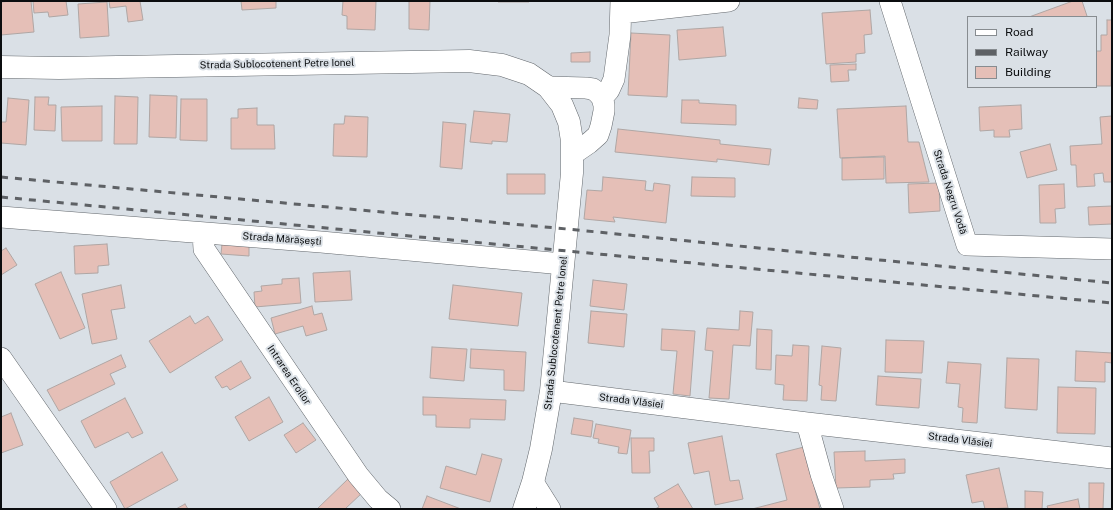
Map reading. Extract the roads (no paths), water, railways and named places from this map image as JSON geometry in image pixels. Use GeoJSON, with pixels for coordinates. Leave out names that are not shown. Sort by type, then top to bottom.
{"type":"FeatureCollection","features":[{"type":"Feature","properties":{"kind":"main road","name":"Strada Sublocotenent Petre Ionel"},"geometry":{"type":"LineString","coordinates":[[1,67],[59,68],[469,61],[502,66],[520,71],[528,74],[548,87],[556,96],[567,114],[571,131],[573,154],[569,211],[551,391],[533,482],[524,509]]}},
{"type":"Feature","properties":{"kind":"street"},"geometry":{"type":"LineString","coordinates":[[602,98],[609,90],[614,79],[620,35],[621,7],[729,1]]}},
{"type":"Feature","properties":{"kind":"street","name":"Strada Negru Vodă"},"geometry":{"type":"LineString","coordinates":[[890,1],[967,245],[1112,249]]}},
{"type":"Feature","properties":{"kind":"street"},"geometry":{"type":"LineString","coordinates":[[548,87],[593,89],[602,98],[604,111],[598,135],[573,154]]}},
{"type":"Feature","properties":{"kind":"street","name":"Strada Mărășești"},"geometry":{"type":"LineString","coordinates":[[1,217],[563,264]]}},
{"type":"Feature","properties":{"kind":"street","name":"Intrarea Eroilor"},"geometry":{"type":"LineString","coordinates":[[203,233],[204,249],[358,475],[378,499],[390,509]]}},
{"type":"Feature","properties":{"kind":"street"},"geometry":{"type":"LineString","coordinates":[[1,358],[106,509]]}},
{"type":"Feature","properties":{"kind":"street","name":"Strada Vlăsiei"},"geometry":{"type":"LineString","coordinates":[[551,391],[807,423],[1112,458]]}},
{"type":"Feature","properties":{"kind":"street"},"geometry":{"type":"LineString","coordinates":[[807,423],[821,474],[833,509]]}},
{"type":"Feature","properties":{"kind":"street"},"geometry":{"type":"LineString","coordinates":[[533,482],[550,509]]}},
{"type":"Feature","properties":{"kind":"railway"},"geometry":{"type":"LineString","coordinates":[[1,177],[567,229],[1112,283]]}},
{"type":"Feature","properties":{"kind":"railway"},"geometry":{"type":"LineString","coordinates":[[1,197],[1112,303]]}}]}
